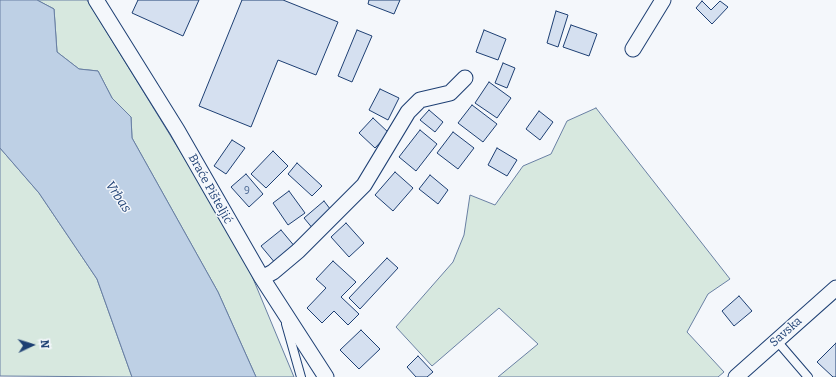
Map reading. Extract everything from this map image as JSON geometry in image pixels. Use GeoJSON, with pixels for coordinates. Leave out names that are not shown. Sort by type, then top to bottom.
{"type":"FeatureCollection","features":[{"type":"Feature","properties":{"kind":"street","name":"Braće Pišteljić"},"geometry":{"type":"LineString","coordinates":[[96,0],[177,130],[262,278],[326,377]]}},
{"type":"Feature","properties":{"kind":"street"},"geometry":{"type":"LineString","coordinates":[[633,49],[663,0]]}},
{"type":"Feature","properties":{"kind":"street"},"geometry":{"type":"LineString","coordinates":[[262,278],[273,272],[298,251],[364,185],[408,112],[420,100],[450,93],[465,78]]}},
{"type":"Feature","properties":{"kind":"street","name":"Savska"},"geometry":{"type":"LineString","coordinates":[[736,377],[836,288]]}},
{"type":"Feature","properties":{"kind":"lane"},"geometry":{"type":"LineString","coordinates":[[280,306],[301,377]]}},
{"type":"Feature","properties":{"kind":"lane"},"geometry":{"type":"LineString","coordinates":[[777,341],[808,377]]}},
{"type":"Feature","properties":{"kind":"shaded area"},"geometry":{"type":"Polygon","coordinates":[[[37,0],[87,0],[242,252],[294,377],[256,377],[218,292],[132,138],[131,117],[112,98],[98,71],[79,69],[57,52],[54,9],[37,0]]]}},
{"type":"Feature","properties":{"kind":"shaded area"},"geometry":{"type":"Polygon","coordinates":[[[596,108],[730,279],[708,294],[687,332],[724,372],[718,377],[498,377],[538,344],[499,308],[432,366],[396,327],[453,262],[464,235],[470,195],[495,205],[523,166],[551,154],[567,121],[596,108]]]}},
{"type":"Feature","properties":{"kind":"shaded area"},"geometry":{"type":"Polygon","coordinates":[[[0,148],[39,193],[97,279],[132,377],[0,376],[0,148]]]}},
{"type":"Feature","properties":{"kind":"water","name":"Vrbas"},"geometry":{"type":"Polygon","coordinates":[[[0,0],[37,0],[54,9],[57,52],[79,69],[98,71],[112,98],[131,117],[132,138],[218,292],[256,377],[132,377],[97,279],[39,193],[0,148],[0,0]]]}},
{"type":"Feature","properties":{"kind":"building"},"geometry":{"type":"Polygon","coordinates":[[[138,0],[199,0],[183,36],[132,13],[138,0]]]}},
{"type":"Feature","properties":{"kind":"building"},"geometry":{"type":"Polygon","coordinates":[[[242,0],[283,0],[338,22],[316,75],[278,60],[251,127],[199,106],[242,0]]]}},
{"type":"Feature","properties":{"kind":"building"},"geometry":{"type":"Polygon","coordinates":[[[369,0],[400,0],[394,14],[368,4],[369,0]]]}},
{"type":"Feature","properties":{"kind":"building"},"geometry":{"type":"Polygon","coordinates":[[[702,1],[711,10],[720,1],[728,7],[712,24],[696,8],[702,1]]]}},
{"type":"Feature","properties":{"kind":"building"},"geometry":{"type":"Polygon","coordinates":[[[556,11],[568,15],[558,47],[547,43],[556,11]]]}},
{"type":"Feature","properties":{"kind":"building"},"geometry":{"type":"Polygon","coordinates":[[[571,25],[597,34],[589,56],[563,47],[571,25]]]}},
{"type":"Feature","properties":{"kind":"building"},"geometry":{"type":"Polygon","coordinates":[[[357,30],[372,36],[352,82],[338,76],[357,30]]]}},
{"type":"Feature","properties":{"kind":"building"},"geometry":{"type":"Polygon","coordinates":[[[484,30],[506,39],[498,60],[476,52],[484,30]]]}},
{"type":"Feature","properties":{"kind":"building"},"geometry":{"type":"Polygon","coordinates":[[[503,63],[515,68],[507,88],[495,83],[503,63]]]}},
{"type":"Feature","properties":{"kind":"building"},"geometry":{"type":"Polygon","coordinates":[[[489,82],[511,98],[497,118],[475,103],[489,82]]]}},
{"type":"Feature","properties":{"kind":"building"},"geometry":{"type":"Polygon","coordinates":[[[380,89],[399,98],[388,120],[369,110],[380,89]]]}},
{"type":"Feature","properties":{"kind":"building"},"geometry":{"type":"Polygon","coordinates":[[[472,105],[497,124],[483,142],[458,123],[472,105]]]}},
{"type":"Feature","properties":{"kind":"building"},"geometry":{"type":"Polygon","coordinates":[[[429,110],[443,122],[435,132],[420,120],[429,110]]]}},
{"type":"Feature","properties":{"kind":"building"},"geometry":{"type":"Polygon","coordinates":[[[539,111],[553,122],[540,140],[526,129],[539,111]]]}},
{"type":"Feature","properties":{"kind":"building"},"geometry":{"type":"Polygon","coordinates":[[[373,118],[389,133],[375,148],[359,133],[373,118]]]}},
{"type":"Feature","properties":{"kind":"building"},"geometry":{"type":"Polygon","coordinates":[[[420,130],[437,144],[416,171],[399,157],[420,130]]]}},
{"type":"Feature","properties":{"kind":"building"},"geometry":{"type":"Polygon","coordinates":[[[453,132],[474,148],[458,169],[437,153],[453,132]]]}},
{"type":"Feature","properties":{"kind":"building"},"geometry":{"type":"Polygon","coordinates":[[[232,140],[245,148],[226,174],[214,166],[232,140]]]}},
{"type":"Feature","properties":{"kind":"building"},"geometry":{"type":"Polygon","coordinates":[[[497,148],[517,160],[507,176],[488,165],[497,148]]]}},
{"type":"Feature","properties":{"kind":"building"},"geometry":{"type":"Polygon","coordinates":[[[273,151],[288,166],[266,188],[251,174],[273,151]]]}},
{"type":"Feature","properties":{"kind":"building"},"geometry":{"type":"Polygon","coordinates":[[[297,163],[322,186],[312,196],[288,174],[297,163]]]}},
{"type":"Feature","properties":{"kind":"building"},"geometry":{"type":"Polygon","coordinates":[[[395,172],[413,188],[393,211],[375,195],[395,172]]]}},
{"type":"Feature","properties":{"kind":"building"},"geometry":{"type":"Polygon","coordinates":[[[246,174],[263,194],[249,207],[231,187],[246,174]]]}},
{"type":"Feature","properties":{"kind":"building"},"geometry":{"type":"Polygon","coordinates":[[[430,175],[448,190],[438,204],[419,189],[430,175]]]}},
{"type":"Feature","properties":{"kind":"building"},"geometry":{"type":"Polygon","coordinates":[[[289,191],[305,213],[288,225],[273,203],[289,191]]]}},
{"type":"Feature","properties":{"kind":"building"},"geometry":{"type":"Polygon","coordinates":[[[324,201],[334,214],[314,230],[304,218],[324,201]]]}},
{"type":"Feature","properties":{"kind":"building"},"geometry":{"type":"Polygon","coordinates":[[[346,223],[364,243],[349,257],[331,237],[346,223]]]}},
{"type":"Feature","properties":{"kind":"building"},"geometry":{"type":"Polygon","coordinates":[[[281,230],[296,248],[276,264],[261,246],[281,230]]]}},
{"type":"Feature","properties":{"kind":"building"},"geometry":{"type":"Polygon","coordinates":[[[387,258],[398,268],[360,309],[349,298],[387,258]]]}},
{"type":"Feature","properties":{"kind":"building"},"geometry":{"type":"Polygon","coordinates":[[[333,261],[356,282],[341,297],[359,314],[348,325],[334,311],[322,323],[307,308],[326,288],[316,279],[333,261]]]}},
{"type":"Feature","properties":{"kind":"building"},"geometry":{"type":"Polygon","coordinates":[[[739,296],[752,311],[734,326],[722,311],[739,296]]]}},
{"type":"Feature","properties":{"kind":"building"},"geometry":{"type":"Polygon","coordinates":[[[361,330],[380,349],[359,369],[340,350],[361,330]]]}},
{"type":"Feature","properties":{"kind":"building"},"geometry":{"type":"Polygon","coordinates":[[[836,343],[836,377],[833,377],[817,362],[836,343]]]}},
{"type":"Feature","properties":{"kind":"building"},"geometry":{"type":"Polygon","coordinates":[[[418,356],[433,372],[427,377],[416,377],[407,367],[418,356]]]}}]}
